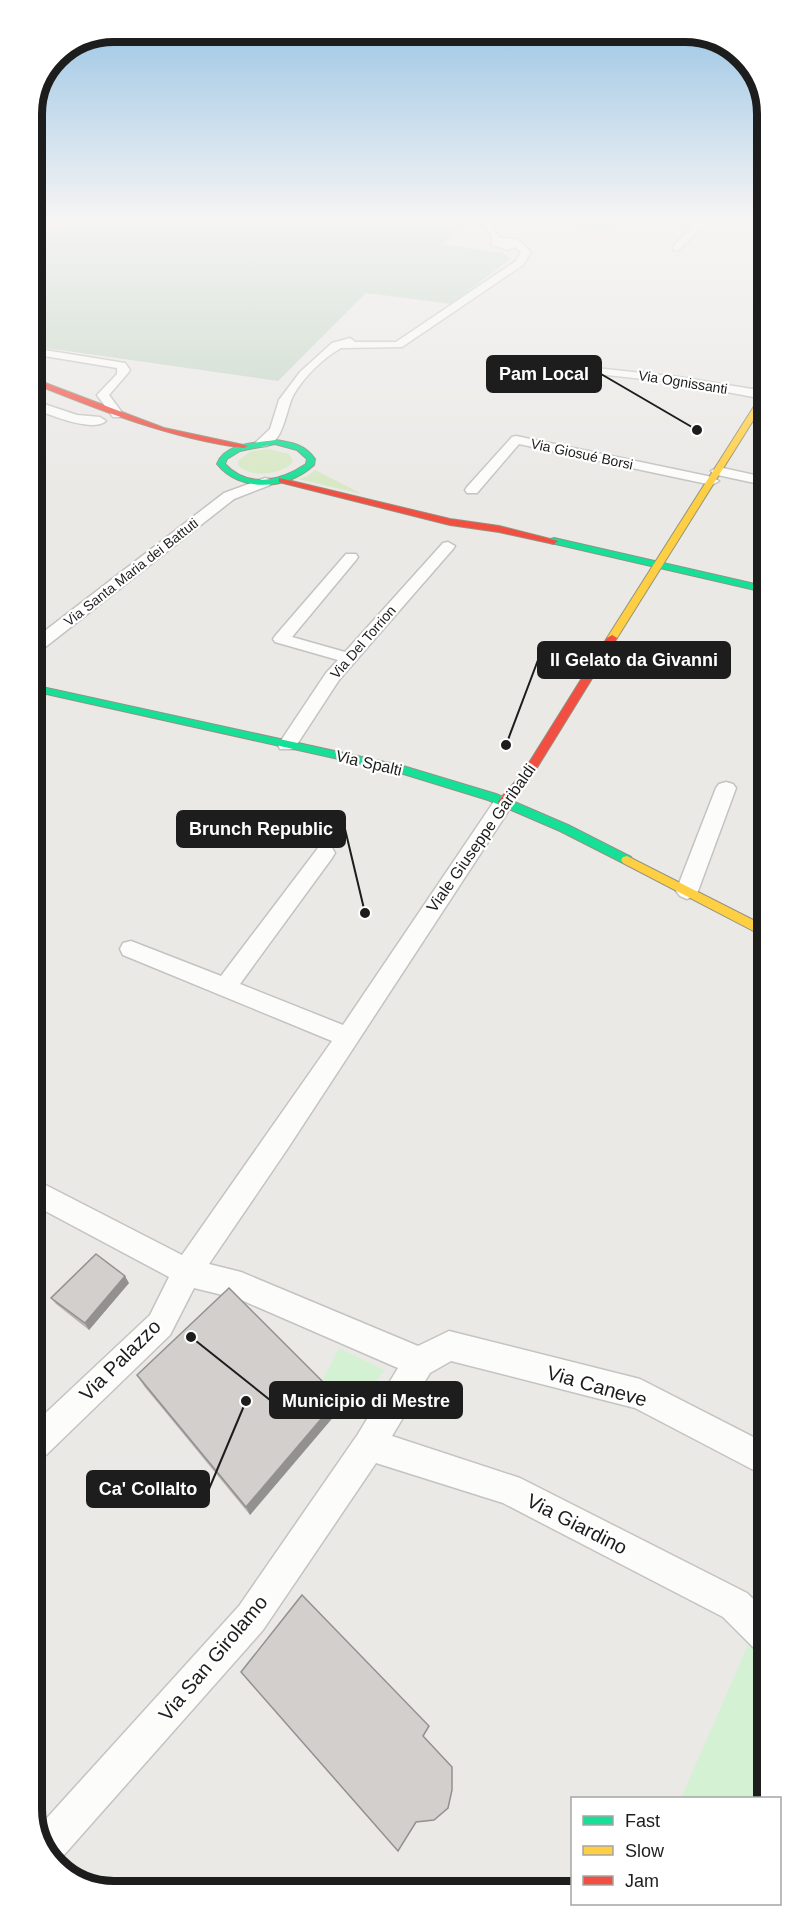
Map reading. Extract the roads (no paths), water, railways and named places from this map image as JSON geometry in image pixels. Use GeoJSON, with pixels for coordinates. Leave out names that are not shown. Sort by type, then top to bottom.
{"type":"FeatureCollection","features":[{"type":"Feature","properties":{"kind":"main road"},"geometry":{"type":"LineString","coordinates":[[42,384],[153,428],[206,442],[244,446],[261,443],[288,444],[299,447],[316,462],[304,471],[282,480],[252,481],[231,475],[212,458],[152,440],[42,399]]}},
{"type":"Feature","properties":{"kind":"main road","name":"Viale Giuseppe Garibaldi"},"geometry":{"type":"LineString","coordinates":[[504,802],[526,776],[657,564],[672,545],[757,408]]}},
{"type":"Feature","properties":{"kind":"main road"},"geometry":{"type":"LineString","coordinates":[[212,458],[228,454],[244,446]]}},
{"type":"Feature","properties":{"kind":"main road"},"geometry":{"type":"LineString","coordinates":[[282,480],[450,522],[499,529],[757,587]]}},
{"type":"Feature","properties":{"kind":"main road"},"geometry":{"type":"LineString","coordinates":[[347,481],[390,499],[456,515],[499,529]]}},
{"type":"Feature","properties":{"kind":"main road","name":"Via Spalti"},"geometry":{"type":"LineString","coordinates":[[42,690],[399,769],[504,802],[564,828],[757,928]]}},
{"type":"Feature","properties":{"kind":"street"},"geometry":{"type":"LineString","coordinates":[[261,443],[274,436],[280,423],[280,414],[285,399],[324,354],[336,345],[382,347],[398,345],[452,309]]}},
{"type":"Feature","properties":{"kind":"street"},"geometry":{"type":"LineString","coordinates":[[42,353],[121,365],[124,369],[122,375],[106,389],[103,395],[117,414]]}},
{"type":"Feature","properties":{"kind":"street","name":"Via Ognissanti"},"geometry":{"type":"LineString","coordinates":[[494,360],[679,380],[757,396]]}},
{"type":"Feature","properties":{"kind":"street"},"geometry":{"type":"LineString","coordinates":[[42,407],[75,418],[100,421]]}},
{"type":"Feature","properties":{"kind":"street"},"geometry":{"type":"LineString","coordinates":[[280,423],[299,447]]}},
{"type":"Feature","properties":{"kind":"street","name":"Via Giosué Borsi"},"geometry":{"type":"LineString","coordinates":[[472,490],[516,440],[715,476]]}},
{"type":"Feature","properties":{"kind":"street"},"geometry":{"type":"LineString","coordinates":[[229,496],[233,480],[231,475]]}},
{"type":"Feature","properties":{"kind":"street"},"geometry":{"type":"LineString","coordinates":[[715,476],[757,480]]}},
{"type":"Feature","properties":{"kind":"street","name":"Via Santa Maria dei Battuti"},"geometry":{"type":"LineString","coordinates":[[42,641],[229,496],[265,482]]}},
{"type":"Feature","properties":{"kind":"street","name":"Via Del Torrion"},"geometry":{"type":"LineString","coordinates":[[287,745],[332,677],[448,546]]}},
{"type":"Feature","properties":{"kind":"street"},"geometry":{"type":"LineString","coordinates":[[349,658],[281,639],[351,557]]}},
{"type":"Feature","properties":{"kind":"street"},"geometry":{"type":"LineString","coordinates":[[687,891],[726,788]]}},
{"type":"Feature","properties":{"kind":"street","name":"Viale Giuseppe Garibaldi"},"geometry":{"type":"LineString","coordinates":[[187,1272],[348,1037],[504,802]]}},
{"type":"Feature","properties":{"kind":"street"},"geometry":{"type":"LineString","coordinates":[[225,987],[325,853]]}},
{"type":"Feature","properties":{"kind":"street"},"geometry":{"type":"LineString","coordinates":[[132,949],[348,1037]]}},
{"type":"Feature","properties":{"kind":"street"},"geometry":{"type":"LineString","coordinates":[[42,1195],[187,1272],[241,1286],[419,1362]]}},
{"type":"Feature","properties":{"kind":"street","name":"Via Palazzo"},"geometry":{"type":"LineString","coordinates":[[42,1437],[160,1325],[187,1272]]}},
{"type":"Feature","properties":{"kind":"street","name":"Via Caneve"},"geometry":{"type":"LineString","coordinates":[[419,1362],[449,1346],[640,1394],[757,1456]]}},
{"type":"Feature","properties":{"kind":"street","name":"Via San Girolamo"},"geometry":{"type":"LineString","coordinates":[[50,1843],[251,1618],[369,1445],[419,1362]]}},
{"type":"Feature","properties":{"kind":"street","name":"Via Giardino"},"geometry":{"type":"LineString","coordinates":[[369,1445],[509,1489],[735,1605],[757,1627]]}},
{"type":"Feature","properties":{"kind":"place","name":"Pam Local"},"geometry":{"type":"Point","coordinates":[697,430]}},
{"type":"Feature","properties":{"kind":"place","name":"Il Gelato da Givanni"},"geometry":{"type":"Point","coordinates":[506,745]}},
{"type":"Feature","properties":{"kind":"place","name":"Brunch Republic"},"geometry":{"type":"Point","coordinates":[365,913]}},
{"type":"Feature","properties":{"kind":"place","name":"Municipio di Mestre"},"geometry":{"type":"Point","coordinates":[191,1337]}},
{"type":"Feature","properties":{"kind":"place","name":"Ca' Collalto"},"geometry":{"type":"Point","coordinates":[246,1401]}}]}
